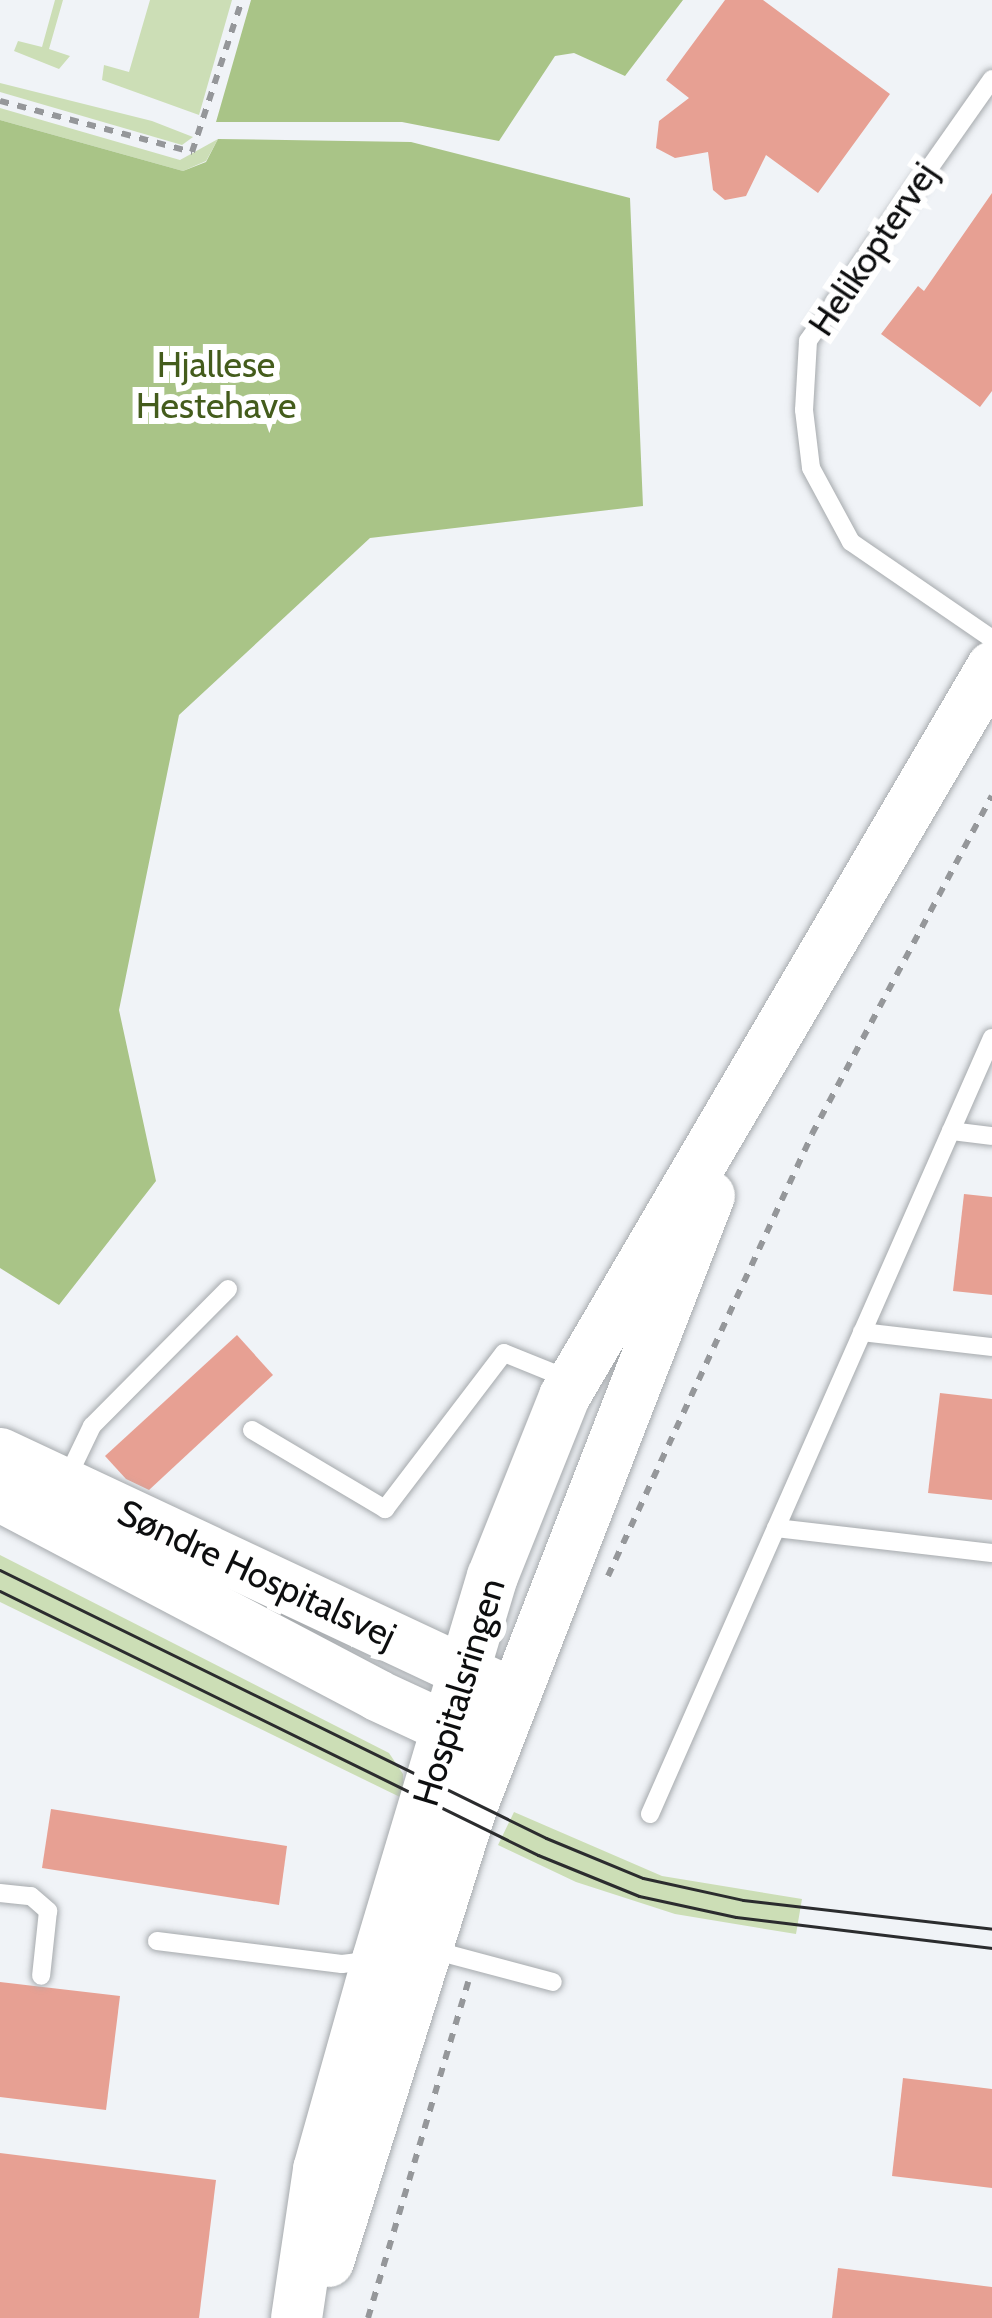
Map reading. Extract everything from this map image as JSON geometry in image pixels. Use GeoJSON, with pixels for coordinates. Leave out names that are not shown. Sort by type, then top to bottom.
{"type":"FeatureCollection","features":[{"type":"Feature","properties":{"kind":"street","name":"Hospitalsringen"},"geometry":{"type":"LineString","coordinates":[[474,1710],[492,1576],[573,1381],[737,1112],[845,909],[992,666]]}},
{"type":"Feature","properties":{"kind":"street","name":"Hospitalsringen"},"geometry":{"type":"LineString","coordinates":[[474,1710],[678,1285],[737,1112]]}},
{"type":"Feature","properties":{"kind":"street"},"geometry":{"type":"LineString","coordinates":[[296,2318],[319,2168],[403,1954],[474,1710],[641,1265]]}},
{"type":"Feature","properties":{"kind":"street","name":"Søndre Hospitalsvej"},"geometry":{"type":"LineString","coordinates":[[0,1453],[41,1506],[474,1710]]}},
{"type":"Feature","properties":{"kind":"street"},"geometry":{"type":"LineString","coordinates":[[308,2318],[374,2124],[403,1954]]}},
{"type":"Feature","properties":{"kind":"lane","name":"Helikoptervej"},"geometry":{"type":"LineString","coordinates":[[992,79],[808,340],[804,410],[811,468],[851,542],[992,639]]}},
{"type":"Feature","properties":{"kind":"lane"},"geometry":{"type":"LineString","coordinates":[[650,1814],[992,1038]]}},
{"type":"Feature","properties":{"kind":"lane"},"geometry":{"type":"LineString","coordinates":[[951,1131],[992,1136]]}},
{"type":"Feature","properties":{"kind":"lane"},"geometry":{"type":"LineString","coordinates":[[41,1506],[92,1426],[228,1289]]}},
{"type":"Feature","properties":{"kind":"lane"},"geometry":{"type":"LineString","coordinates":[[862,1332],[992,1347]]}},
{"type":"Feature","properties":{"kind":"lane"},"geometry":{"type":"LineString","coordinates":[[253,1430],[385,1509],[504,1353],[573,1381]]}},
{"type":"Feature","properties":{"kind":"lane"},"geometry":{"type":"LineString","coordinates":[[776,1528],[992,1553]]}},
{"type":"Feature","properties":{"kind":"lane"},"geometry":{"type":"LineString","coordinates":[[0,1893],[31,1896],[48,1911],[41,1976]]}},
{"type":"Feature","properties":{"kind":"lane"},"geometry":{"type":"LineString","coordinates":[[157,1941],[342,1964],[403,1954],[553,1982]]}},
{"type":"Feature","properties":{"kind":"path"},"geometry":{"type":"LineString","coordinates":[[0,101],[194,151],[242,0]]}},
{"type":"Feature","properties":{"kind":"path"},"geometry":{"type":"LineString","coordinates":[[596,1597],[812,1134],[992,796]]}},
{"type":"Feature","properties":{"kind":"green space"},"geometry":{"type":"Polygon","coordinates":[[[55,0],[63,0],[49,49],[70,56],[59,69],[14,51],[18,41],[42,47],[55,0]]]}},
{"type":"Feature","properties":{"kind":"green space"},"geometry":{"type":"Polygon","coordinates":[[[150,0],[232,0],[199,115],[102,80],[104,65],[129,72],[150,0]]]}},
{"type":"Feature","properties":{"kind":"green space"},"geometry":{"type":"Polygon","coordinates":[[[251,0],[683,0],[625,76],[574,53],[555,56],[499,141],[402,122],[216,122],[251,0]]]}},
{"type":"Feature","properties":{"kind":"green space"},"geometry":{"type":"Polygon","coordinates":[[[0,83],[152,121],[193,137],[182,145],[0,92],[0,83]]]}},
{"type":"Feature","properties":{"kind":"green space"},"geometry":{"type":"Polygon","coordinates":[[[0,108],[180,160],[218,139],[206,161],[183,171],[0,120],[0,108]]]}},
{"type":"Feature","properties":{"kind":"green space","name":"Hjallese Hestehave"},"geometry":{"type":"Polygon","coordinates":[[[0,120],[183,171],[206,162],[218,139],[411,142],[630,198],[643,506],[370,538],[179,715],[119,1010],[156,1181],[59,1305],[0,1268],[0,120]]]}},
{"type":"Feature","properties":{"kind":"green space"},"geometry":{"type":"Polygon","coordinates":[[[0,1555],[389,1753],[403,1774],[404,1799],[0,1602],[0,1555]]]}},
{"type":"Feature","properties":{"kind":"green space"},"geometry":{"type":"Polygon","coordinates":[[[514,1812],[662,1876],[802,1899],[796,1934],[675,1914],[576,1882],[498,1845],[514,1812]]]}},
{"type":"Feature","properties":{"kind":"building"},"geometry":{"type":"Polygon","coordinates":[[[725,0],[763,0],[890,94],[818,193],[766,155],[746,196],[725,200],[713,190],[708,152],[675,158],[656,148],[659,121],[689,98],[666,80],[725,0]]]}},
{"type":"Feature","properties":{"kind":"building"},"geometry":{"type":"Polygon","coordinates":[[[992,193],[992,391],[980,407],[881,334],[918,286],[924,291],[992,193]]]}},
{"type":"Feature","properties":{"kind":"building"},"geometry":{"type":"Polygon","coordinates":[[[964,1194],[992,1197],[992,1295],[953,1291],[964,1194]]]}},
{"type":"Feature","properties":{"kind":"building"},"geometry":{"type":"Polygon","coordinates":[[[237,1335],[273,1375],[149,1490],[126,1479],[105,1456],[237,1335]]]}},
{"type":"Feature","properties":{"kind":"building"},"geometry":{"type":"Polygon","coordinates":[[[940,1393],[992,1399],[992,1500],[928,1493],[940,1393]]]}},
{"type":"Feature","properties":{"kind":"building"},"geometry":{"type":"Polygon","coordinates":[[[51,1809],[287,1846],[279,1905],[42,1868],[51,1809]]]}},
{"type":"Feature","properties":{"kind":"building"},"geometry":{"type":"Polygon","coordinates":[[[0,1982],[120,1996],[106,2110],[0,2097],[0,1982]]]}},
{"type":"Feature","properties":{"kind":"building"},"geometry":{"type":"Polygon","coordinates":[[[903,2078],[992,2089],[992,2188],[892,2176],[903,2078]]]}},
{"type":"Feature","properties":{"kind":"building"},"geometry":{"type":"Polygon","coordinates":[[[0,2153],[216,2180],[199,2318],[0,2318],[0,2153]]]}},
{"type":"Feature","properties":{"kind":"building"},"geometry":{"type":"Polygon","coordinates":[[[838,2268],[992,2287],[992,2318],[832,2318],[838,2268]]]}},
{"type":"Feature","properties":{"kind":"tram line"},"geometry":{"type":"LineString","coordinates":[[0,1570],[546,1838],[643,1878],[743,1900],[992,1929]]}},
{"type":"Feature","properties":{"kind":"tram line"},"geometry":{"type":"LineString","coordinates":[[0,1591],[538,1855],[639,1896],[736,1917],[992,1948]]}}]}
